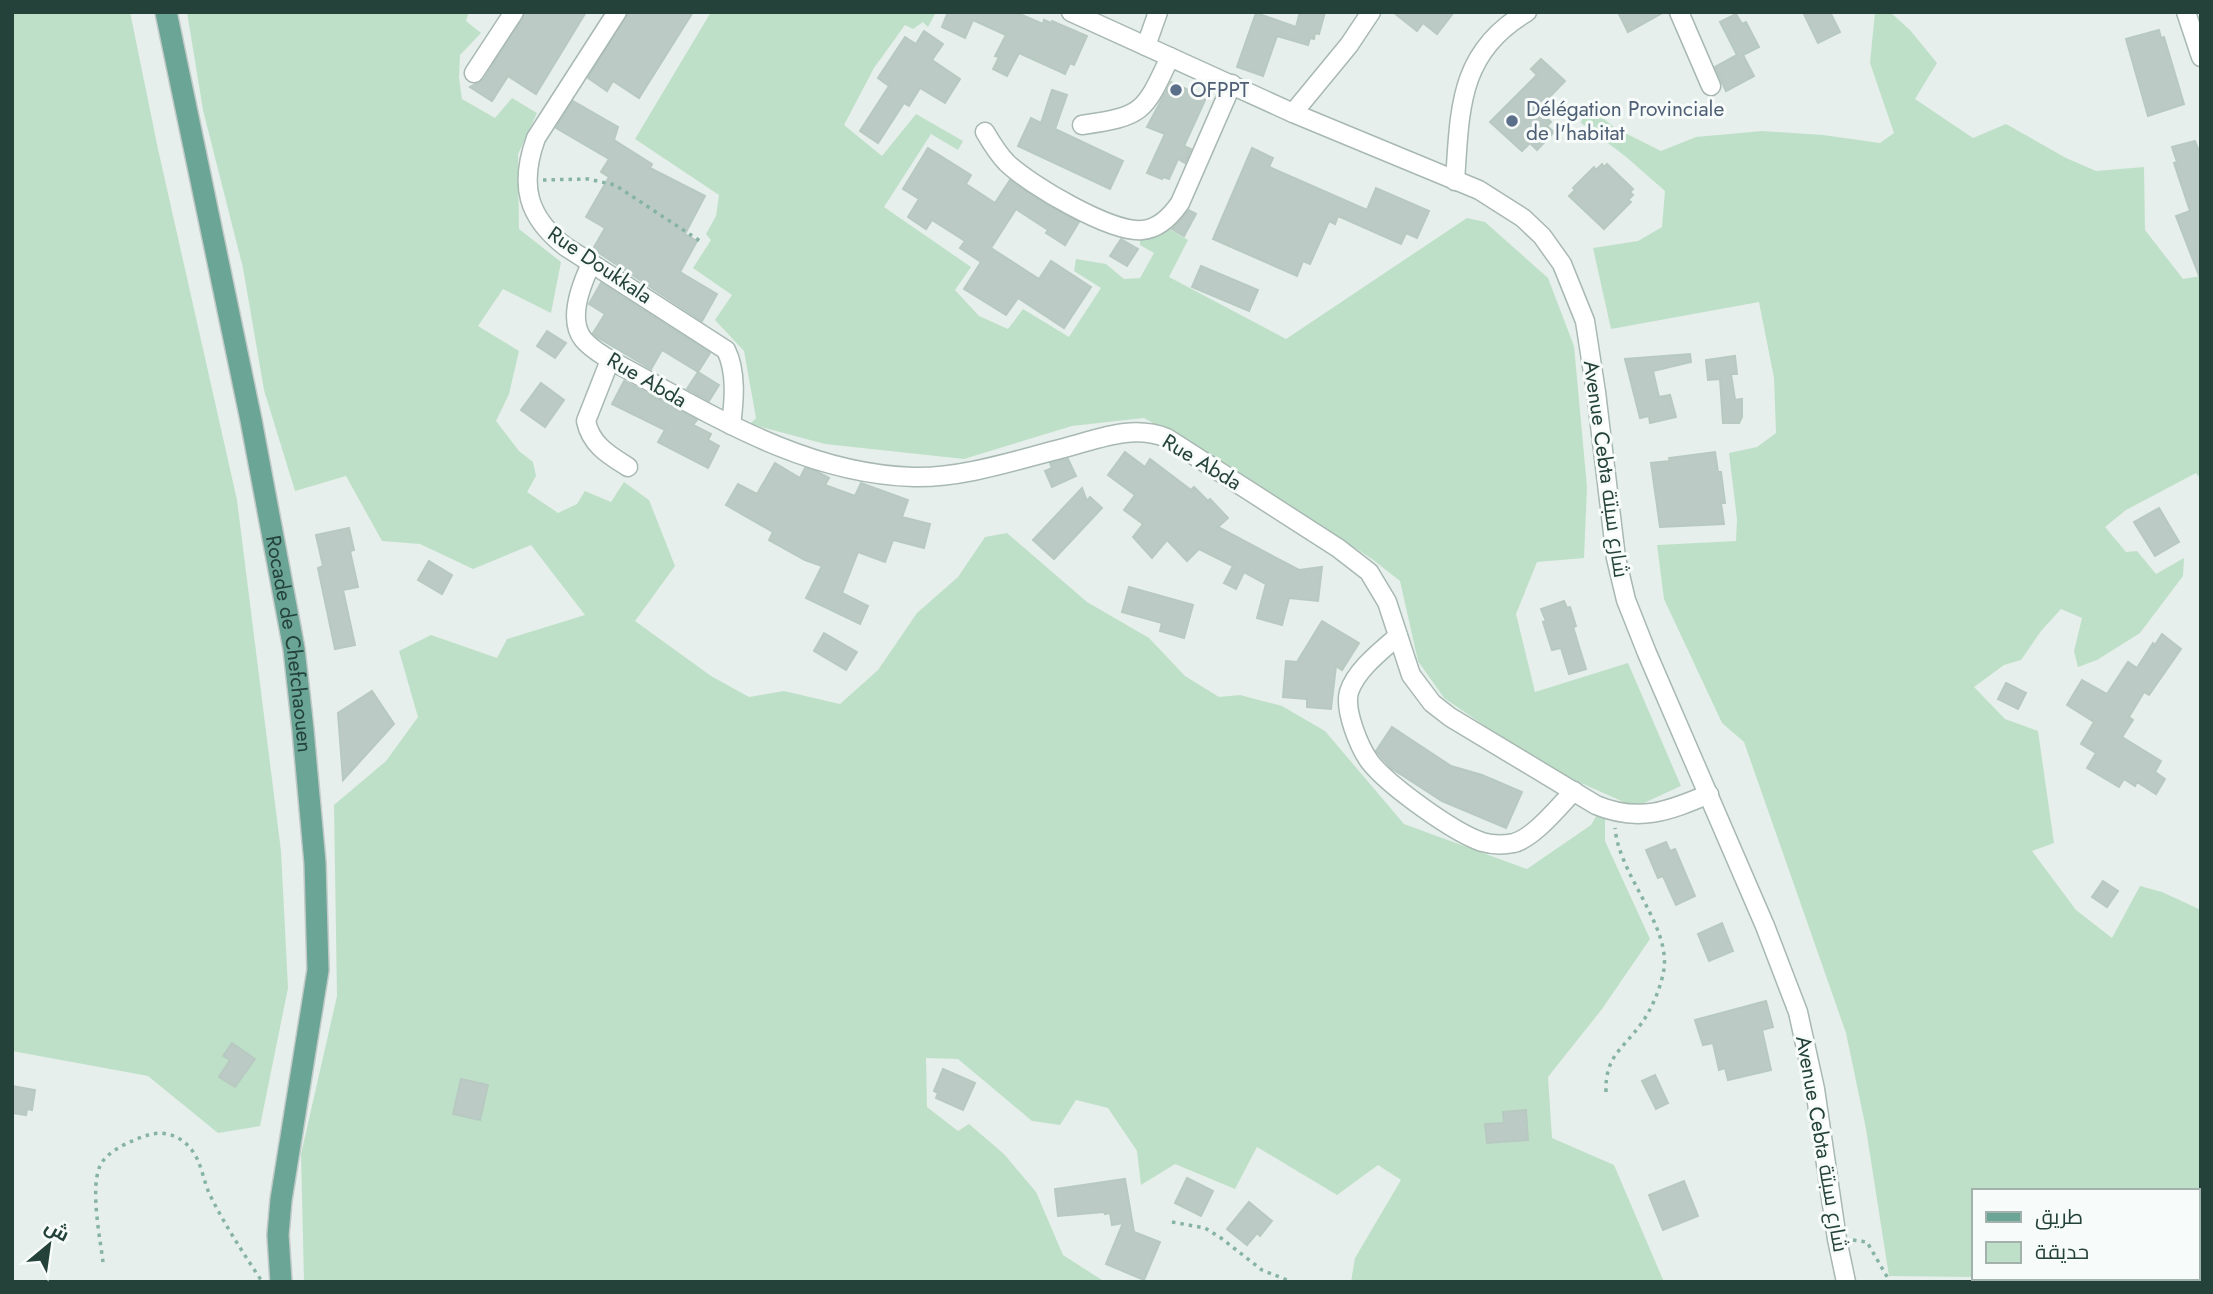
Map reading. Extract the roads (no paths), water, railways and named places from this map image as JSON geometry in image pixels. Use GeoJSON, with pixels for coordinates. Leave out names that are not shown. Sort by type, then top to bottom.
{"type":"FeatureCollection","features":[{"type":"Feature","properties":{"kind":"main road","name":"Rocade de Chefchaouen"},"geometry":{"type":"LineString","coordinates":[[166,12],[251,420],[294,649],[315,863],[318,970],[281,1200],[278,1234],[281,1282]]}},
{"type":"Feature","properties":{"kind":"street"},"geometry":{"type":"LineString","coordinates":[[474,73],[514,12]]}},
{"type":"Feature","properties":{"kind":"street","name":"Rue Doukkala"},"geometry":{"type":"LineString","coordinates":[[617,12],[536,138],[527,180],[531,206],[541,224],[552,236],[726,350],[730,360],[734,397],[731,425]]}},
{"type":"Feature","properties":{"kind":"street","name":"Avenue Cebta شارع سبتة"},"geometry":{"type":"LineString","coordinates":[[1071,12],[1293,113],[1497,200],[1523,218],[1542,236],[1569,275],[1585,321],[1597,392],[1616,558],[1626,600],[1765,926],[1798,1012],[1815,1089],[1846,1282]]}},
{"type":"Feature","properties":{"kind":"street"},"geometry":{"type":"LineString","coordinates":[[1293,113],[1349,45],[1371,12]]}},
{"type":"Feature","properties":{"kind":"street"},"geometry":{"type":"LineString","coordinates":[[1455,181],[1462,108],[1470,73],[1492,38],[1527,12]]}},
{"type":"Feature","properties":{"kind":"street"},"geometry":{"type":"LineString","coordinates":[[1679,12],[1711,86]]}},
{"type":"Feature","properties":{"kind":"street"},"geometry":{"type":"LineString","coordinates":[[2186,12],[2201,57]]}},
{"type":"Feature","properties":{"kind":"street"},"geometry":{"type":"LineString","coordinates":[[1146,46],[1158,13]]}},
{"type":"Feature","properties":{"kind":"street"},"geometry":{"type":"LineString","coordinates":[[1082,125],[1136,113],[1147,102],[1170,57]]}},
{"type":"Feature","properties":{"kind":"street"},"geometry":{"type":"LineString","coordinates":[[985,132],[998,153],[1018,173],[1083,212],[1113,226],[1133,230],[1149,229],[1170,217],[1180,203],[1232,84]]}},
{"type":"Feature","properties":{"kind":"street","name":"Rue Abda"},"geometry":{"type":"LineString","coordinates":[[591,264],[576,307],[578,327],[583,340],[610,360],[731,425],[816,461],[913,477],[972,471],[1110,435],[1134,432],[1153,433],[1182,446],[1355,560],[1369,572],[1387,602],[1411,676],[1432,703],[1487,741],[1614,812],[1635,815],[1654,812],[1681,806],[1709,794]]}},
{"type":"Feature","properties":{"kind":"street"},"geometry":{"type":"LineString","coordinates":[[610,360],[586,421],[598,446],[628,467]]}},
{"type":"Feature","properties":{"kind":"street"},"geometry":{"type":"LineString","coordinates":[[1398,636],[1365,668],[1352,686],[1348,698],[1353,726],[1370,762],[1397,787],[1463,831],[1482,841],[1495,844],[1512,843],[1528,836],[1574,791]]}},
{"type":"Feature","properties":{"kind":"place","name":"OFPPT"},"geometry":{"type":"Point","coordinates":[1176,90]}},
{"type":"Feature","properties":{"kind":"place","name":"Délégation Provinciale de l'habitat"},"geometry":{"type":"Point","coordinates":[1512,121]}}]}
